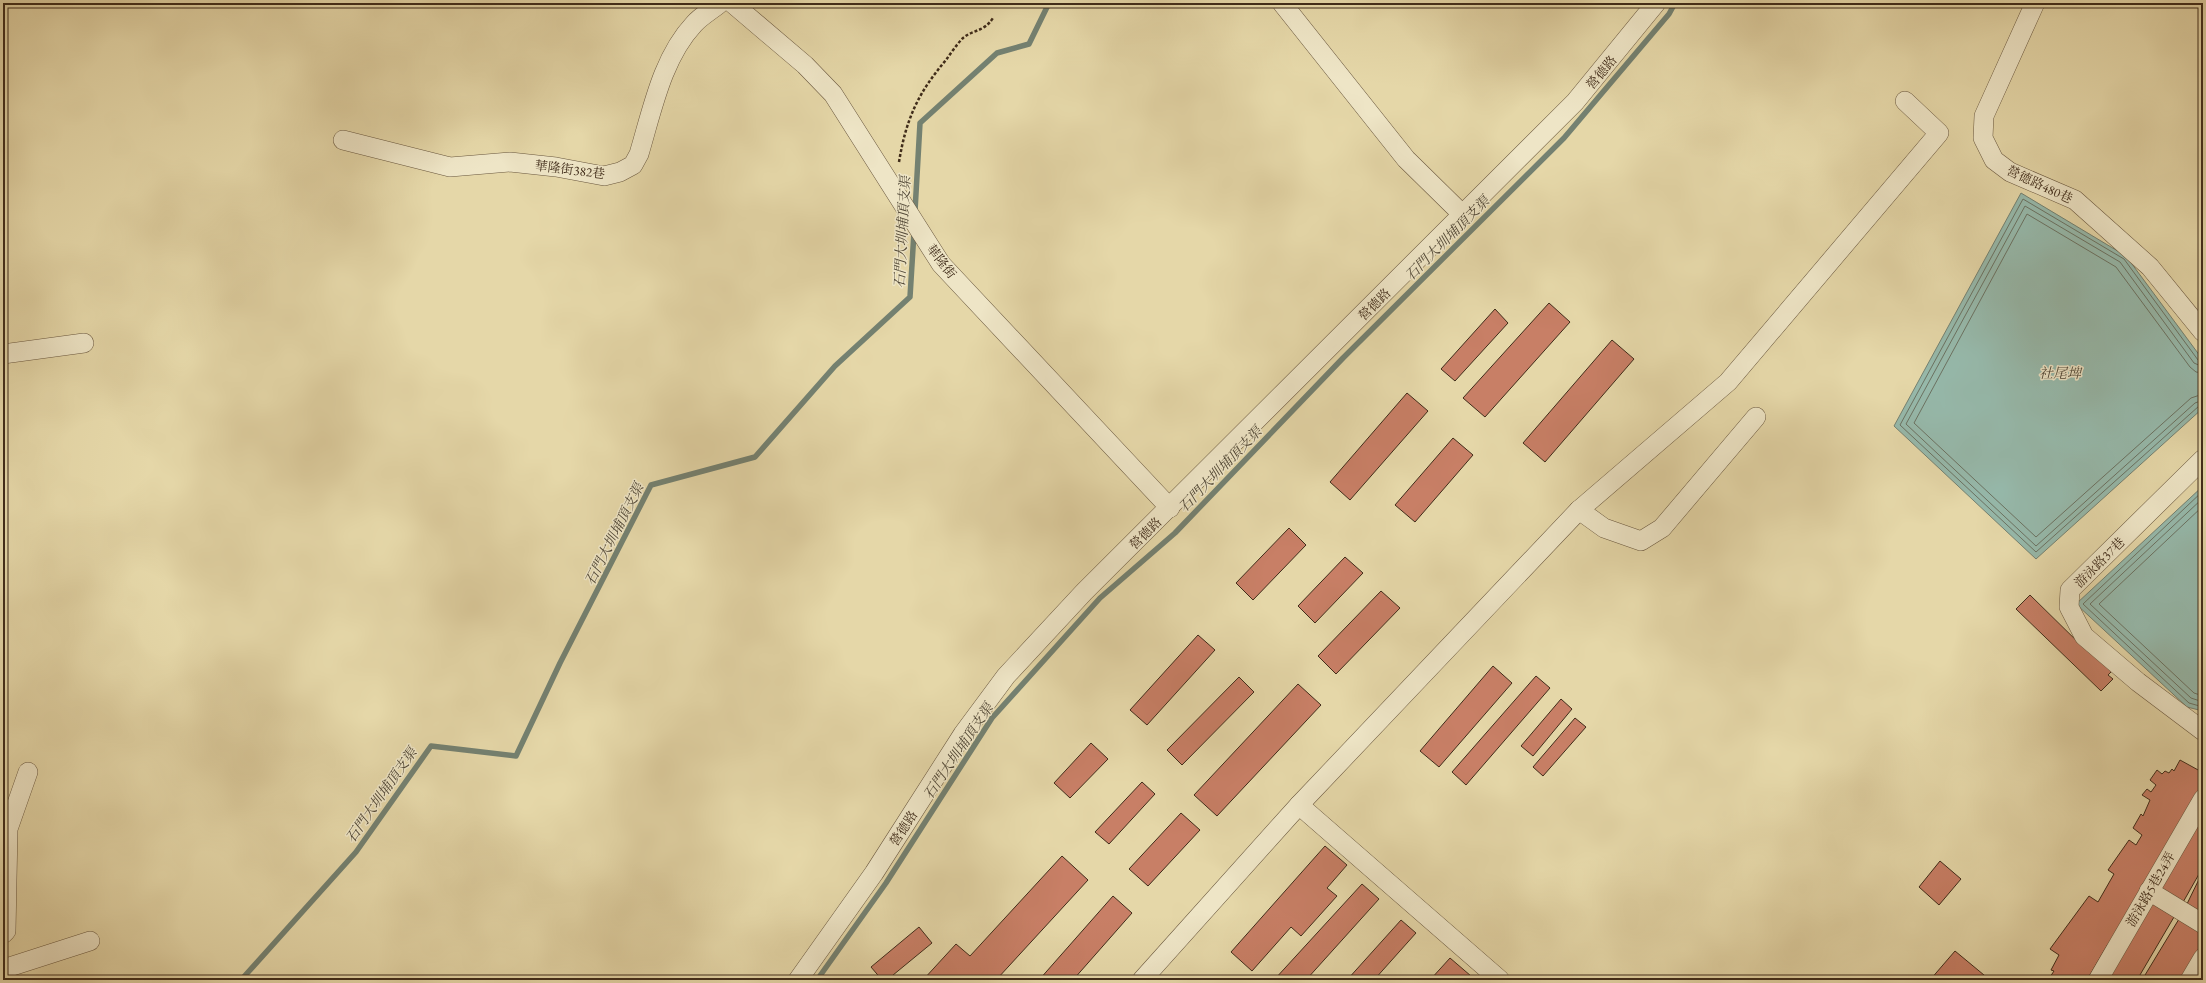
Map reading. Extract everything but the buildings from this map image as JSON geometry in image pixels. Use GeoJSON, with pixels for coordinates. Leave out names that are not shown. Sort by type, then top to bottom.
{"type":"FeatureCollection","features":[{"type":"Feature","properties":{"kind":"street","name":"華隆街382巷"},"geometry":{"type":"LineString","coordinates":[[343,140],[450,167],[510,162],[556,167],[604,176],[620,172],[633,165],[639,154],[661,84],[678,44],[694,24],[720,3]]}},
{"type":"Feature","properties":{"kind":"street","name":"華隆街"},"geometry":{"type":"LineString","coordinates":[[732,3],[806,65],[833,94],[941,264],[1170,508]]}},
{"type":"Feature","properties":{"kind":"street"},"geometry":{"type":"LineString","coordinates":[[1282,3],[1406,159],[1463,215]]}},
{"type":"Feature","properties":{"kind":"street","name":"營德路"},"geometry":{"type":"LineString","coordinates":[[798,980],[874,874],[963,734],[1006,676],[1084,592],[1170,508],[1575,102],[1656,3]]}},
{"type":"Feature","properties":{"kind":"street","name":"營德路480巷"},"geometry":{"type":"LineString","coordinates":[[2036,3],[1984,116],[1983,138],[1994,160],[2010,172],[2075,200],[2150,267],[2203,332]]}},
{"type":"Feature","properties":{"kind":"street"},"geometry":{"type":"LineString","coordinates":[[1142,980],[1299,805],[1579,510],[1728,382],[1939,133],[1905,101]]}},
{"type":"Feature","properties":{"kind":"street"},"geometry":{"type":"LineString","coordinates":[[3,354],[84,343]]}},
{"type":"Feature","properties":{"kind":"street"},"geometry":{"type":"LineString","coordinates":[[1579,510],[1604,528],[1641,541],[1662,528],[1756,417]]}},
{"type":"Feature","properties":{"kind":"street","name":"游泳路37巷"},"geometry":{"type":"LineString","coordinates":[[2203,459],[2070,590],[2069,607],[2084,636],[2138,682],[2203,731]]}},
{"type":"Feature","properties":{"kind":"street"},"geometry":{"type":"LineString","coordinates":[[3,934],[6,930],[8,830],[28,772]]}},
{"type":"Feature","properties":{"kind":"street","name":"游泳路5巷24弄"},"geometry":{"type":"LineString","coordinates":[[2098,980],[2203,799]]}},
{"type":"Feature","properties":{"kind":"street"},"geometry":{"type":"LineString","coordinates":[[1299,805],[1500,980]]}},
{"type":"Feature","properties":{"kind":"street"},"geometry":{"type":"LineString","coordinates":[[2149,891],[2203,924]]}},
{"type":"Feature","properties":{"kind":"street"},"geometry":{"type":"LineString","coordinates":[[3,969],[90,941]]}},
{"type":"Feature","properties":{"kind":"street"},"geometry":{"type":"LineString","coordinates":[[2190,980],[2203,958]]}},
{"type":"Feature","properties":{"kind":"path"},"geometry":{"type":"LineString","coordinates":[[898,170],[907,123],[920,97],[935,73],[964,37],[988,27],[993,18]]}},
{"type":"Feature","properties":{"kind":"water","name":"社尾埤"},"geometry":{"type":"Polygon","coordinates":[[[2021,193],[2126,256],[2203,360],[2203,408],[2036,559],[1894,426],[2021,193]]]}},
{"type":"Feature","properties":{"kind":"water"},"geometry":{"type":"Polygon","coordinates":[[[2203,486],[2203,711],[2187,707],[2076,604],[2203,486]]]}},
{"type":"Feature","properties":{"kind":"waterway","name":"石門大圳埔頂支渠"},"geometry":{"type":"LineString","coordinates":[[915,211],[920,123],[997,53],[1029,44],[1049,3]]}},
{"type":"Feature","properties":{"kind":"waterway","name":"石門大圳埔頂支渠"},"geometry":{"type":"LineString","coordinates":[[817,980],[886,883],[992,718],[1100,598],[1175,533],[1343,358],[1564,138],[1669,14],[1675,3]]}},
{"type":"Feature","properties":{"kind":"waterway","name":"石門大圳埔頂支渠"},"geometry":{"type":"LineString","coordinates":[[241,980],[356,852],[431,746],[516,756],[560,663],[651,485],[755,457],[835,366],[910,297],[914,232]]}}]}
